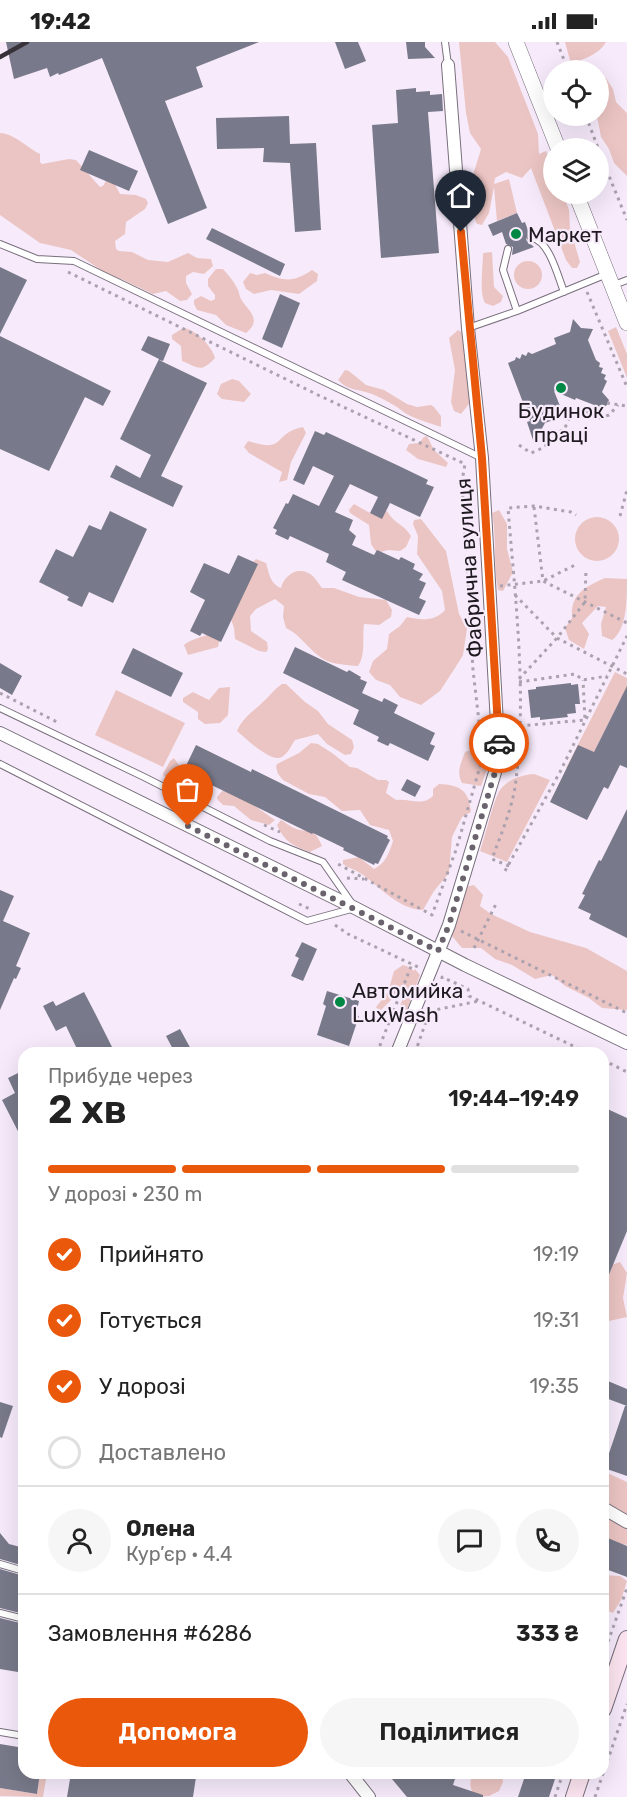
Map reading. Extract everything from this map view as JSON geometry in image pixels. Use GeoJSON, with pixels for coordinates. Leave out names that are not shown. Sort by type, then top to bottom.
{"type":"FeatureCollection","features":[{"type":"Feature","properties":{"kind":"main road"},"geometry":{"type":"LineString","coordinates":[[609,1692],[627,1639]]}},
{"type":"Feature","properties":{"kind":"main road"},"geometry":{"type":"LineString","coordinates":[[574,1797],[580,1779]]}},
{"type":"Feature","properties":{"kind":"street"},"geometry":{"type":"LineString","coordinates":[[516,42],[554,138]]}},
{"type":"Feature","properties":{"kind":"street","name":"Фабрична вулиця"},"geometry":{"type":"LineString","coordinates":[[399,1047],[449,925],[499,759],[482,458],[468,328],[448,65]]}},
{"type":"Feature","properties":{"kind":"street"},"geometry":{"type":"LineString","coordinates":[[580,204],[627,323]]}},
{"type":"Feature","properties":{"kind":"street"},"geometry":{"type":"LineString","coordinates":[[0,733],[594,1029],[627,1043]]}},
{"type":"Feature","properties":{"kind":"street"},"geometry":{"type":"LineString","coordinates":[[609,1512],[627,1522]]}},
{"type":"Feature","properties":{"kind":"street"},"geometry":{"type":"LineString","coordinates":[[355,1779],[369,1797]]}},
{"type":"Feature","properties":{"kind":"lane"},"geometry":{"type":"LineString","coordinates":[[445,42],[448,65]]}},
{"type":"Feature","properties":{"kind":"lane"},"geometry":{"type":"LineString","coordinates":[[531,238],[540,240],[545,247],[564,292]]}},
{"type":"Feature","properties":{"kind":"lane"},"geometry":{"type":"LineString","coordinates":[[0,244],[37,259],[74,261],[482,458]]}},
{"type":"Feature","properties":{"kind":"lane"},"geometry":{"type":"LineString","coordinates":[[508,249],[503,270],[517,311]]}},
{"type":"Feature","properties":{"kind":"lane"},"geometry":{"type":"LineString","coordinates":[[468,328],[584,284],[627,280]]}},
{"type":"Feature","properties":{"kind":"lane"},"geometry":{"type":"LineString","coordinates":[[0,708],[270,841],[323,862],[355,908],[307,921],[0,764]]}},
{"type":"Feature","properties":{"kind":"lane"},"geometry":{"type":"LineString","coordinates":[[0,1564],[18,1570]]}},
{"type":"Feature","properties":{"kind":"lane"},"geometry":{"type":"LineString","coordinates":[[0,1613],[18,1618]]}},
{"type":"Feature","properties":{"kind":"lane"},"geometry":{"type":"LineString","coordinates":[[0,1732],[18,1735]]}},
{"type":"Feature","properties":{"kind":"path"},"geometry":{"type":"LineString","coordinates":[[557,42],[564,60]]}},
{"type":"Feature","properties":{"kind":"path"},"geometry":{"type":"LineString","coordinates":[[609,176],[627,220]]}},
{"type":"Feature","properties":{"kind":"path"},"geometry":{"type":"LineString","coordinates":[[64,270],[318,395],[465,464],[462,481],[473,670],[483,756],[456,850],[433,910]]}},
{"type":"Feature","properties":{"kind":"path"},"geometry":{"type":"LineString","coordinates":[[584,284],[627,387]]}},
{"type":"Feature","properties":{"kind":"path"},"geometry":{"type":"LineString","coordinates":[[608,403],[627,406]]}},
{"type":"Feature","properties":{"kind":"path"},"geometry":{"type":"LineString","coordinates":[[519,445],[531,453],[545,447],[552,434],[564,430],[571,414],[583,410],[600,418],[609,415],[618,405]]}},
{"type":"Feature","properties":{"kind":"path"},"geometry":{"type":"LineString","coordinates":[[620,516],[627,490]]}},
{"type":"Feature","properties":{"kind":"path"},"geometry":{"type":"LineString","coordinates":[[509,866],[492,859],[516,782],[520,726],[515,594],[508,508],[534,506],[571,512],[576,515]]}},
{"type":"Feature","properties":{"kind":"path"},"geometry":{"type":"LineString","coordinates":[[534,506],[543,581]]}},
{"type":"Feature","properties":{"kind":"path"},"geometry":{"type":"LineString","coordinates":[[514,586],[543,581],[577,564]]}},
{"type":"Feature","properties":{"kind":"path"},"geometry":{"type":"LineString","coordinates":[[519,680],[557,638],[585,602],[586,569]]}},
{"type":"Feature","properties":{"kind":"path"},"geometry":{"type":"LineString","coordinates":[[543,581],[627,623]]}},
{"type":"Feature","properties":{"kind":"path"},"geometry":{"type":"LineString","coordinates":[[515,594],[557,638],[627,674]]}},
{"type":"Feature","properties":{"kind":"path"},"geometry":{"type":"LineString","coordinates":[[505,871],[560,772],[627,636]]}},
{"type":"Feature","properties":{"kind":"path"},"geometry":{"type":"LineString","coordinates":[[519,680],[575,674],[583,680],[607,676]]}},
{"type":"Feature","properties":{"kind":"path"},"geometry":{"type":"LineString","coordinates":[[583,680],[585,720]]}},
{"type":"Feature","properties":{"kind":"path"},"geometry":{"type":"LineString","coordinates":[[520,726],[585,720]]}},
{"type":"Feature","properties":{"kind":"path"},"geometry":{"type":"LineString","coordinates":[[474,948],[497,902]]}},
{"type":"Feature","properties":{"kind":"path"},"geometry":{"type":"LineString","coordinates":[[461,931],[627,1013]]}},
{"type":"Feature","properties":{"kind":"path"},"geometry":{"type":"LineString","coordinates":[[379,1047],[412,964]]}},
{"type":"Feature","properties":{"kind":"path"},"geometry":{"type":"LineString","coordinates":[[438,988],[442,977],[468,989],[469,996],[576,1047]]}},
{"type":"Feature","properties":{"kind":"path"},"geometry":{"type":"LineString","coordinates":[[417,1047],[434,1000]]}},
{"type":"Feature","properties":{"kind":"path"},"geometry":{"type":"LineString","coordinates":[[430,1011],[480,1001]]}},
{"type":"Feature","properties":{"kind":"path"},"geometry":{"type":"LineString","coordinates":[[609,1063],[627,1072]]}},
{"type":"Feature","properties":{"kind":"path"},"geometry":{"type":"LineString","coordinates":[[609,1639],[627,1588]]}},
{"type":"Feature","properties":{"kind":"path"},"geometry":{"type":"LineString","coordinates":[[609,1756],[627,1704]]}},
{"type":"Feature","properties":{"kind":"path"},"geometry":{"type":"LineString","coordinates":[[555,1797],[560,1779]]}},
{"type":"Feature","properties":{"kind":"path"},"geometry":{"type":"LineString","coordinates":[[595,1797],[601,1779]]}},
{"type":"Feature","properties":{"kind":"shaded area"},"geometry":{"type":"Polygon","coordinates":[[[459,42],[495,42],[508,57],[538,134],[539,154],[543,152],[543,200],[531,168],[522,178],[506,172],[495,178],[494,184],[509,179],[517,213],[497,221],[494,187],[489,213],[482,225],[477,224],[470,194],[472,178],[481,149],[470,133],[459,42]]]}},
{"type":"Feature","properties":{"kind":"shaded area"},"geometry":{"type":"Polygon","coordinates":[[[565,42],[606,42],[586,58],[570,60],[565,42]]]}},
{"type":"Feature","properties":{"kind":"shaded area"},"geometry":{"type":"Polygon","coordinates":[[[609,83],[616,102],[627,113],[627,176],[614,163],[609,149],[609,138],[601,137],[599,126],[609,126],[609,83]]]}},
{"type":"Feature","properties":{"kind":"shaded area"},"geometry":{"type":"Polygon","coordinates":[[[0,133],[15,138],[40,154],[42,164],[69,159],[76,160],[100,187],[108,177],[111,177],[120,194],[136,195],[146,199],[148,203],[145,209],[126,222],[125,234],[115,241],[116,249],[119,251],[132,252],[148,260],[168,262],[188,253],[197,258],[211,259],[213,266],[204,274],[193,272],[186,276],[186,283],[192,294],[187,300],[180,301],[166,291],[153,294],[110,276],[71,250],[40,243],[0,215],[0,133]]]}},
{"type":"Feature","properties":{"kind":"shaded area"},"geometry":{"type":"Polygon","coordinates":[[[545,204],[567,204],[570,228],[580,262],[577,268],[572,268],[566,260],[545,204]]]}},
{"type":"Feature","properties":{"kind":"shaded area"},"geometry":{"type":"Polygon","coordinates":[[[492,252],[494,287],[503,296],[501,302],[493,306],[485,303],[482,286],[483,253],[492,252]]]}},
{"type":"Feature","properties":{"kind":"shaded area"},"geometry":{"type":"Polygon","coordinates":[[[528,261],[538,265],[542,275],[538,285],[528,289],[518,285],[514,275],[518,265],[528,261]]]}},
{"type":"Feature","properties":{"kind":"shaded area"},"geometry":{"type":"Polygon","coordinates":[[[216,269],[223,269],[230,278],[254,318],[254,323],[246,333],[226,325],[216,315],[197,310],[194,304],[194,300],[201,296],[211,301],[215,299],[215,295],[208,286],[208,279],[216,269]]]}},
{"type":"Feature","properties":{"kind":"shaded area"},"geometry":{"type":"Polygon","coordinates":[[[312,270],[318,274],[317,281],[299,294],[271,290],[254,294],[246,289],[243,282],[250,273],[257,275],[265,273],[278,278],[294,279],[312,270]]]}},
{"type":"Feature","properties":{"kind":"shaded area"},"geometry":{"type":"Polygon","coordinates":[[[616,327],[627,354],[627,378],[608,331],[616,327]]]}},
{"type":"Feature","properties":{"kind":"shaded area"},"geometry":{"type":"Polygon","coordinates":[[[183,328],[198,335],[210,348],[215,358],[206,366],[200,368],[182,361],[181,346],[172,339],[172,335],[183,328]]]}},
{"type":"Feature","properties":{"kind":"shaded area"},"geometry":{"type":"Polygon","coordinates":[[[458,330],[466,335],[472,392],[469,404],[461,414],[454,411],[451,402],[455,370],[449,338],[458,330]]]}},
{"type":"Feature","properties":{"kind":"shaded area"},"geometry":{"type":"Polygon","coordinates":[[[345,370],[366,385],[384,390],[407,404],[417,407],[431,405],[441,416],[441,427],[409,415],[372,394],[346,386],[338,380],[345,370]]]}},
{"type":"Feature","properties":{"kind":"shaded area"},"geometry":{"type":"Polygon","coordinates":[[[232,379],[239,381],[251,394],[244,402],[222,399],[217,394],[221,384],[232,379]]]}},
{"type":"Feature","properties":{"kind":"shaded area"},"geometry":{"type":"Polygon","coordinates":[[[303,427],[306,433],[291,462],[287,480],[279,482],[282,472],[249,453],[244,447],[248,441],[274,444],[293,430],[303,427]]]}},
{"type":"Feature","properties":{"kind":"shaded area"},"geometry":{"type":"Polygon","coordinates":[[[427,436],[434,450],[448,463],[446,467],[418,459],[406,450],[409,444],[419,443],[427,436]]]}},
{"type":"Feature","properties":{"kind":"shaded area"},"geometry":{"type":"Polygon","coordinates":[[[354,504],[370,513],[387,511],[411,536],[406,547],[400,551],[388,550],[377,553],[371,544],[369,525],[350,513],[349,510],[354,504]]]}},
{"type":"Feature","properties":{"kind":"shaded area"},"geometry":{"type":"Polygon","coordinates":[[[499,510],[507,524],[507,549],[513,572],[503,591],[498,590],[492,513],[499,510]]]}},
{"type":"Feature","properties":{"kind":"shaded area"},"geometry":{"type":"Polygon","coordinates":[[[597,517],[605,518],[613,523],[618,531],[618,547],[613,555],[605,560],[597,561],[589,560],[581,555],[576,547],[575,539],[576,531],[581,523],[589,518],[597,517]]]}},
{"type":"Feature","properties":{"kind":"shaded area"},"geometry":{"type":"Polygon","coordinates":[[[421,519],[446,551],[459,614],[467,629],[463,655],[440,691],[421,705],[400,697],[390,685],[376,680],[369,672],[373,661],[387,649],[389,634],[407,617],[432,618],[445,610],[442,591],[417,554],[418,536],[413,524],[414,520],[421,519]]]}},
{"type":"Feature","properties":{"kind":"shaded area"},"geometry":{"type":"Polygon","coordinates":[[[256,559],[266,563],[272,581],[281,588],[291,574],[304,571],[312,575],[322,588],[334,588],[359,597],[386,600],[392,610],[391,617],[379,625],[364,624],[363,651],[358,666],[333,663],[318,655],[286,628],[283,617],[284,606],[275,599],[256,609],[250,616],[251,631],[267,642],[266,652],[235,639],[229,614],[250,565],[256,559]]]}},
{"type":"Feature","properties":{"kind":"shaded area"},"geometry":{"type":"Polygon","coordinates":[[[605,578],[627,579],[626,604],[621,629],[612,640],[602,636],[601,624],[606,607],[598,606],[582,623],[589,634],[584,649],[569,640],[565,628],[572,618],[574,603],[580,592],[605,578]]]}},
{"type":"Feature","properties":{"kind":"shaded area"},"geometry":{"type":"Polygon","coordinates":[[[209,634],[220,638],[218,647],[188,655],[184,645],[209,634]]]}},
{"type":"Feature","properties":{"kind":"shaded area"},"geometry":{"type":"Polygon","coordinates":[[[615,672],[627,678],[627,701],[621,698],[582,776],[566,768],[615,672]]]}},
{"type":"Feature","properties":{"kind":"shaded area"},"geometry":{"type":"Polygon","coordinates":[[[282,684],[286,684],[318,711],[328,724],[352,740],[354,747],[351,754],[345,755],[327,744],[318,734],[295,740],[284,755],[274,758],[256,748],[237,731],[246,718],[282,684]]]}},
{"type":"Feature","properties":{"kind":"shaded area"},"geometry":{"type":"Polygon","coordinates":[[[230,687],[228,715],[220,723],[205,724],[198,719],[198,712],[183,702],[183,698],[193,692],[209,700],[219,688],[230,687]]]}},
{"type":"Feature","properties":{"kind":"shaded area"},"geometry":{"type":"Polygon","coordinates":[[[116,690],[185,723],[163,767],[95,735],[116,690]]]}},
{"type":"Feature","properties":{"kind":"shaded area"},"geometry":{"type":"Polygon","coordinates":[[[311,743],[318,744],[350,767],[357,768],[378,780],[389,782],[386,793],[396,800],[424,801],[433,796],[433,789],[439,784],[458,787],[466,794],[471,812],[462,817],[452,837],[449,873],[434,891],[423,910],[405,906],[360,873],[343,864],[343,860],[359,857],[374,869],[378,867],[386,857],[393,841],[389,830],[370,825],[360,810],[342,811],[325,797],[309,794],[283,780],[278,774],[277,764],[299,753],[311,743]]]}},
{"type":"Feature","properties":{"kind":"shaded area"},"geometry":{"type":"Polygon","coordinates":[[[471,750],[485,753],[489,764],[481,786],[462,783],[460,779],[459,771],[465,752],[471,750]]]}},
{"type":"Feature","properties":{"kind":"shaded area"},"geometry":{"type":"Polygon","coordinates":[[[174,758],[185,774],[208,787],[205,793],[187,789],[165,777],[163,774],[174,758]]]}},
{"type":"Feature","properties":{"kind":"shaded area"},"geometry":{"type":"Polygon","coordinates":[[[534,774],[550,780],[507,862],[480,851],[500,790],[516,778],[534,774]]]}},
{"type":"Feature","properties":{"kind":"shaded area"},"geometry":{"type":"Polygon","coordinates":[[[222,791],[242,798],[275,820],[269,825],[251,820],[234,806],[223,805],[217,799],[222,791]]]}},
{"type":"Feature","properties":{"kind":"shaded area"},"geometry":{"type":"Polygon","coordinates":[[[281,820],[299,830],[314,833],[322,846],[310,852],[290,843],[277,825],[281,820]]]}},
{"type":"Feature","properties":{"kind":"shaded area"},"geometry":{"type":"Polygon","coordinates":[[[474,885],[483,895],[480,906],[491,914],[530,932],[586,948],[627,971],[627,1010],[602,1008],[589,998],[565,986],[552,975],[535,979],[512,965],[495,959],[481,948],[462,948],[451,935],[461,888],[474,885]]]}},
{"type":"Feature","properties":{"kind":"shaded area"},"geometry":{"type":"Polygon","coordinates":[[[403,965],[414,971],[415,969],[420,975],[406,1012],[402,1017],[396,1018],[406,989],[396,995],[379,1012],[376,1007],[388,992],[394,971],[403,965]]]}},
{"type":"Feature","properties":{"kind":"shaded area"},"geometry":{"type":"Polygon","coordinates":[[[620,1262],[627,1273],[623,1298],[627,1317],[609,1321],[609,1266],[620,1262]]]}},
{"type":"Feature","properties":{"kind":"shaded area"},"geometry":{"type":"Polygon","coordinates":[[[609,1474],[627,1482],[627,1545],[609,1542],[609,1474]]]}},
{"type":"Feature","properties":{"kind":"shaded area"},"geometry":{"type":"Polygon","coordinates":[[[609,1575],[620,1576],[627,1581],[621,1600],[613,1613],[609,1611],[609,1575]]]}},
{"type":"Feature","properties":{"kind":"shaded area"},"geometry":{"type":"Polygon","coordinates":[[[39,1779],[46,1779],[43,1797],[0,1796],[0,1788],[37,1794],[39,1779]]]}},
{"type":"Feature","properties":{"kind":"shaded area"},"geometry":{"type":"Polygon","coordinates":[[[503,1779],[503,1782],[499,1791],[489,1796],[477,1797],[472,1792],[471,1780],[503,1779]]]}},
{"type":"Feature","properties":{"kind":"building"},"geometry":{"type":"Polygon","coordinates":[[[6,42],[259,42],[196,67],[203,87],[165,101],[207,208],[168,224],[102,58],[59,75],[58,73],[50,77],[47,68],[14,79],[6,42]]]}},
{"type":"Feature","properties":{"kind":"building"},"geometry":{"type":"Polygon","coordinates":[[[335,42],[358,42],[366,61],[345,69],[335,42]]]}},
{"type":"Feature","properties":{"kind":"building"},"geometry":{"type":"Polygon","coordinates":[[[406,42],[425,42],[425,47],[435,58],[408,59],[406,42]]]}},
{"type":"Feature","properties":{"kind":"building"},"geometry":{"type":"Polygon","coordinates":[[[416,88],[416,92],[430,91],[430,95],[442,94],[443,111],[428,112],[439,253],[381,258],[372,125],[398,123],[396,90],[416,88]]]}},
{"type":"Feature","properties":{"kind":"building"},"geometry":{"type":"Polygon","coordinates":[[[289,116],[290,144],[316,143],[321,230],[295,232],[290,163],[263,162],[264,148],[217,149],[216,118],[289,116]]]}},
{"type":"Feature","properties":{"kind":"building"},"geometry":{"type":"Polygon","coordinates":[[[89,150],[138,171],[129,191],[80,170],[89,150]]]}},
{"type":"Feature","properties":{"kind":"building","name":"Маркет"},"geometry":{"type":"Polygon","coordinates":[[[517,213],[522,223],[525,222],[529,233],[526,240],[534,247],[512,255],[513,247],[506,244],[502,232],[493,236],[488,225],[517,213]]]}},
{"type":"Feature","properties":{"kind":"building"},"geometry":{"type":"Polygon","coordinates":[[[212,228],[285,264],[280,276],[206,239],[212,228]]]}},
{"type":"Feature","properties":{"kind":"building"},"geometry":{"type":"Polygon","coordinates":[[[0,267],[27,280],[0,334],[0,267]]]}},
{"type":"Feature","properties":{"kind":"building"},"geometry":{"type":"Polygon","coordinates":[[[280,294],[300,303],[282,348],[262,339],[280,294]]]}},
{"type":"Feature","properties":{"kind":"building","name":"Будинок праці"},"geometry":{"type":"Polygon","coordinates":[[[573,319],[581,328],[593,329],[588,340],[596,360],[600,363],[599,367],[603,368],[601,373],[606,375],[604,379],[607,381],[602,392],[609,400],[602,408],[554,391],[564,416],[545,423],[534,443],[527,422],[530,421],[508,363],[516,357],[520,359],[522,354],[526,356],[528,352],[532,354],[556,344],[554,338],[570,332],[573,319]]]}},
{"type":"Feature","properties":{"kind":"building"},"geometry":{"type":"Polygon","coordinates":[[[0,336],[111,391],[103,406],[85,397],[49,471],[0,449],[0,336]]]}},
{"type":"Feature","properties":{"kind":"building"},"geometry":{"type":"Polygon","coordinates":[[[148,336],[170,344],[163,361],[159,360],[207,383],[161,476],[183,486],[173,507],[110,477],[116,465],[140,478],[151,455],[120,439],[159,359],[141,350],[148,336]]]}},
{"type":"Feature","properties":{"kind":"building"},"geometry":{"type":"Polygon","coordinates":[[[315,431],[324,435],[326,432],[399,466],[428,480],[426,484],[434,487],[420,517],[390,503],[382,519],[370,513],[378,497],[350,484],[335,512],[353,520],[349,530],[356,536],[352,545],[374,555],[377,550],[415,564],[413,569],[423,574],[419,580],[426,583],[419,598],[426,601],[419,615],[342,580],[346,572],[326,562],[329,554],[290,536],[288,540],[275,534],[277,530],[273,528],[293,494],[319,506],[334,476],[313,466],[304,485],[293,480],[315,431]]]}},
{"type":"Feature","properties":{"kind":"building"},"geometry":{"type":"Polygon","coordinates":[[[110,511],[147,529],[113,603],[89,592],[82,607],[67,600],[69,597],[39,582],[56,549],[73,557],[89,525],[101,530],[110,511]]]}},
{"type":"Feature","properties":{"kind":"building"},"geometry":{"type":"Polygon","coordinates":[[[238,555],[258,564],[221,642],[202,633],[200,636],[190,631],[205,600],[190,592],[204,563],[229,574],[238,555]]]}},
{"type":"Feature","properties":{"kind":"building"},"geometry":{"type":"Polygon","coordinates":[[[295,647],[361,677],[360,679],[367,682],[362,693],[382,702],[384,698],[398,705],[394,713],[435,733],[430,744],[435,746],[428,761],[390,743],[388,746],[377,741],[379,737],[353,724],[359,710],[283,673],[295,647]]]}},
{"type":"Feature","properties":{"kind":"building"},"geometry":{"type":"Polygon","coordinates":[[[133,648],[183,673],[171,697],[121,673],[133,648]]]}},
{"type":"Feature","properties":{"kind":"building"},"geometry":{"type":"Polygon","coordinates":[[[0,663],[22,676],[12,695],[0,688],[0,663]]]}},
{"type":"Feature","properties":{"kind":"building"},"geometry":{"type":"Polygon","coordinates":[[[571,683],[571,685],[578,684],[580,704],[575,704],[576,713],[567,714],[568,717],[540,720],[540,717],[531,718],[528,690],[571,683]]]}},
{"type":"Feature","properties":{"kind":"building"},"geometry":{"type":"Polygon","coordinates":[[[627,686],[627,768],[620,765],[608,789],[604,787],[587,820],[550,802],[578,745],[594,752],[627,686]]]}},
{"type":"Feature","properties":{"kind":"building"},"geometry":{"type":"Polygon","coordinates":[[[196,745],[251,772],[252,769],[388,836],[390,840],[378,864],[374,865],[343,850],[344,848],[189,774],[184,770],[196,745]]]}},
{"type":"Feature","properties":{"kind":"building"},"geometry":{"type":"Polygon","coordinates":[[[407,779],[421,786],[415,797],[401,790],[407,779]]]}},
{"type":"Feature","properties":{"kind":"building"},"geometry":{"type":"Polygon","coordinates":[[[627,809],[627,938],[589,919],[591,914],[578,908],[585,895],[582,894],[627,809]]]}},
{"type":"Feature","properties":{"kind":"building"},"geometry":{"type":"Polygon","coordinates":[[[0,890],[14,896],[3,921],[30,933],[16,966],[21,968],[0,1010],[0,890]]]}},
{"type":"Feature","properties":{"kind":"building"},"geometry":{"type":"Polygon","coordinates":[[[302,942],[317,949],[303,981],[291,976],[299,958],[295,956],[302,942]]]}},
{"type":"Feature","properties":{"kind":"building"},"geometry":{"type":"Polygon","coordinates":[[[327,991],[359,1001],[356,1015],[359,1016],[349,1046],[317,1035],[326,1006],[323,1004],[327,991]]]}},
{"type":"Feature","properties":{"kind":"building"},"geometry":{"type":"Polygon","coordinates":[[[84,992],[112,1047],[76,1047],[66,1026],[56,1031],[43,1006],[53,1001],[56,1006],[84,992]]]}},
{"type":"Feature","properties":{"kind":"building"},"geometry":{"type":"Polygon","coordinates":[[[180,1029],[190,1047],[172,1047],[166,1036],[180,1029]]]}},
{"type":"Feature","properties":{"kind":"building"},"geometry":{"type":"Polygon","coordinates":[[[18,1073],[18,1131],[2,1100],[15,1093],[8,1078],[18,1073]]]}},
{"type":"Feature","properties":{"kind":"building"},"geometry":{"type":"Polygon","coordinates":[[[609,1110],[627,1118],[627,1231],[609,1274],[609,1110]]]}},
{"type":"Feature","properties":{"kind":"building"},"geometry":{"type":"Polygon","coordinates":[[[609,1382],[627,1389],[627,1406],[609,1399],[609,1382]]]}},
{"type":"Feature","properties":{"kind":"building"},"geometry":{"type":"Polygon","coordinates":[[[0,1402],[13,1406],[2,1438],[0,1437],[0,1402]]]}},
{"type":"Feature","properties":{"kind":"building"},"geometry":{"type":"Polygon","coordinates":[[[625,1406],[627,1406],[627,1476],[609,1470],[609,1453],[625,1406]]]}},
{"type":"Feature","properties":{"kind":"building"},"geometry":{"type":"Polygon","coordinates":[[[0,1533],[9,1544],[18,1546],[18,1564],[0,1559],[0,1533]]]}},
{"type":"Feature","properties":{"kind":"building"},"geometry":{"type":"Polygon","coordinates":[[[609,1538],[627,1546],[627,1577],[609,1570],[609,1538]]]}},
{"type":"Feature","properties":{"kind":"building"},"geometry":{"type":"Polygon","coordinates":[[[0,1569],[18,1574],[18,1612],[0,1608],[0,1569]]]}},
{"type":"Feature","properties":{"kind":"building"},"geometry":{"type":"Polygon","coordinates":[[[0,1618],[18,1622],[18,1672],[0,1669],[0,1618]]]}},
{"type":"Feature","properties":{"kind":"building"},"geometry":{"type":"Polygon","coordinates":[[[0,1744],[18,1747],[18,1779],[39,1779],[37,1794],[0,1788],[0,1744]]]}},
{"type":"Feature","properties":{"kind":"building"},"geometry":{"type":"Polygon","coordinates":[[[70,1779],[196,1779],[193,1797],[67,1797],[70,1779]]]}},
{"type":"Feature","properties":{"kind":"building"},"geometry":{"type":"Polygon","coordinates":[[[392,1779],[455,1779],[453,1785],[483,1795],[483,1797],[407,1797],[392,1779]]]}},
{"type":"Feature","properties":{"kind":"building"},"geometry":{"type":"Polygon","coordinates":[[[524,1779],[555,1779],[549,1797],[518,1797],[524,1779]]]}},
{"type":"Feature","properties":{"kind":"railway"},"geometry":{"type":"LineString","coordinates":[[0,57],[27,42]]}},
{"type":"Feature","properties":{"kind":"way so far"},"geometry":{"type":"LineString","coordinates":[[188,826],[438,951],[449,925],[499,759],[499,743]]}},
{"type":"Feature","properties":{"kind":"place","name":"Маркет"},"geometry":{"type":"Point","coordinates":[516,234]}},
{"type":"Feature","properties":{"kind":"place","name":"Будинок праці"},"geometry":{"type":"Point","coordinates":[561,388]}},
{"type":"Feature","properties":{"kind":"place","name":"Автомийка LuxWash"},"geometry":{"type":"Point","coordinates":[340,1002]}},
{"type":"Feature","properties":{"kind":"route"},"geometry":{"type":"LineString","coordinates":[[461,232],[468,328],[482,458],[499,743]]}}]}
